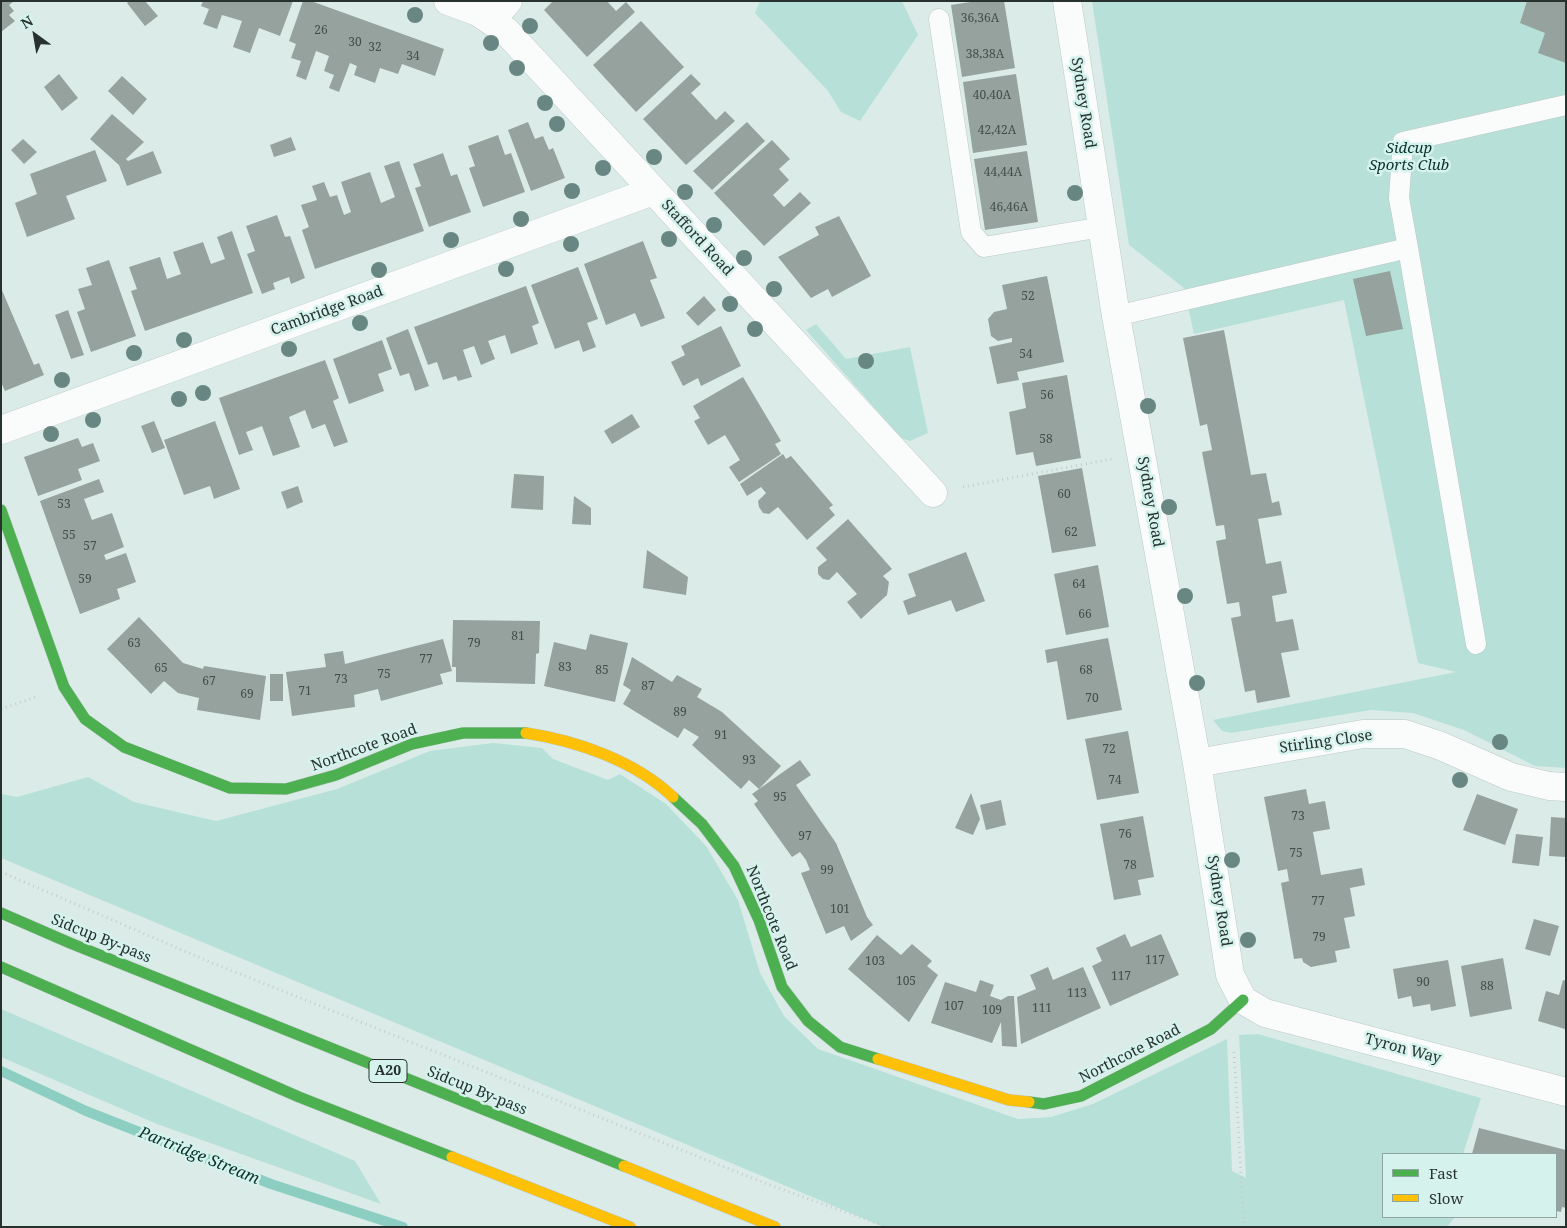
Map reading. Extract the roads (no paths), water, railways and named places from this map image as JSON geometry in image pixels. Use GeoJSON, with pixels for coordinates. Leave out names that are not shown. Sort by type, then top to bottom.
{"type":"FeatureCollection","features":[{"type":"Feature","properties":{"kind":"main road","name":"Northcote Road"},"geometry":{"type":"LineString","coordinates":[[1,510],[64,687],[85,719],[124,747],[230,788],[277,789],[286,789],[336,775],[412,744],[463,733],[516,731],[554,737],[608,756],[658,783],[702,824],[734,866],[759,920],[782,987],[808,1021],[840,1047],[1009,1100],[1044,1104],[1081,1096],[1211,1029],[1243,1000]]}},
{"type":"Feature","properties":{"kind":"main road","name":"Sidcup By-pass"},"geometry":{"type":"LineString","coordinates":[[1,913],[70,943],[775,1227]]}},
{"type":"Feature","properties":{"kind":"main road"},"geometry":{"type":"LineString","coordinates":[[1,967],[300,1097],[630,1227]]}},
{"type":"Feature","properties":{"kind":"street","name":"Stafford Road"},"geometry":{"type":"LineString","coordinates":[[448,1],[500,11],[506,30],[933,493]]}},
{"type":"Feature","properties":{"kind":"street","name":"Sydney Road"},"geometry":{"type":"LineString","coordinates":[[1067,1],[1116,316],[1197,763],[1230,975],[1243,1000]]}},
{"type":"Feature","properties":{"kind":"street","name":"Cambridge Road"},"geometry":{"type":"LineString","coordinates":[[1,430],[653,191]]}},
{"type":"Feature","properties":{"kind":"street","name":"Stirling Close"},"geometry":{"type":"LineString","coordinates":[[1197,763],[1363,734],[1405,734],[1441,746],[1511,777],[1549,786],[1566,787]]}},
{"type":"Feature","properties":{"kind":"street","name":"Tyron Way"},"geometry":{"type":"LineString","coordinates":[[1243,1000],[1265,1013],[1566,1092]]}},
{"type":"Feature","properties":{"kind":"lane"},"geometry":{"type":"LineString","coordinates":[[939,20],[971,232],[984,247],[1102,227]]}},
{"type":"Feature","properties":{"kind":"lane"},"geometry":{"type":"LineString","coordinates":[[1476,644],[1399,198],[1403,142],[1566,105]]}},
{"type":"Feature","properties":{"kind":"lane"},"geometry":{"type":"LineString","coordinates":[[1116,316],[1408,248]]}},
{"type":"Feature","properties":{"kind":"waterway","name":"Partridge Stream"},"geometry":{"type":"LineString","coordinates":[[1,1071],[86,1111],[271,1184],[403,1227]]}},
{"type":"Feature","properties":{"kind":"park label","name":"Sidcup Sports Club"},"geometry":{"type":"Point","coordinates":[1409,158]}}]}
